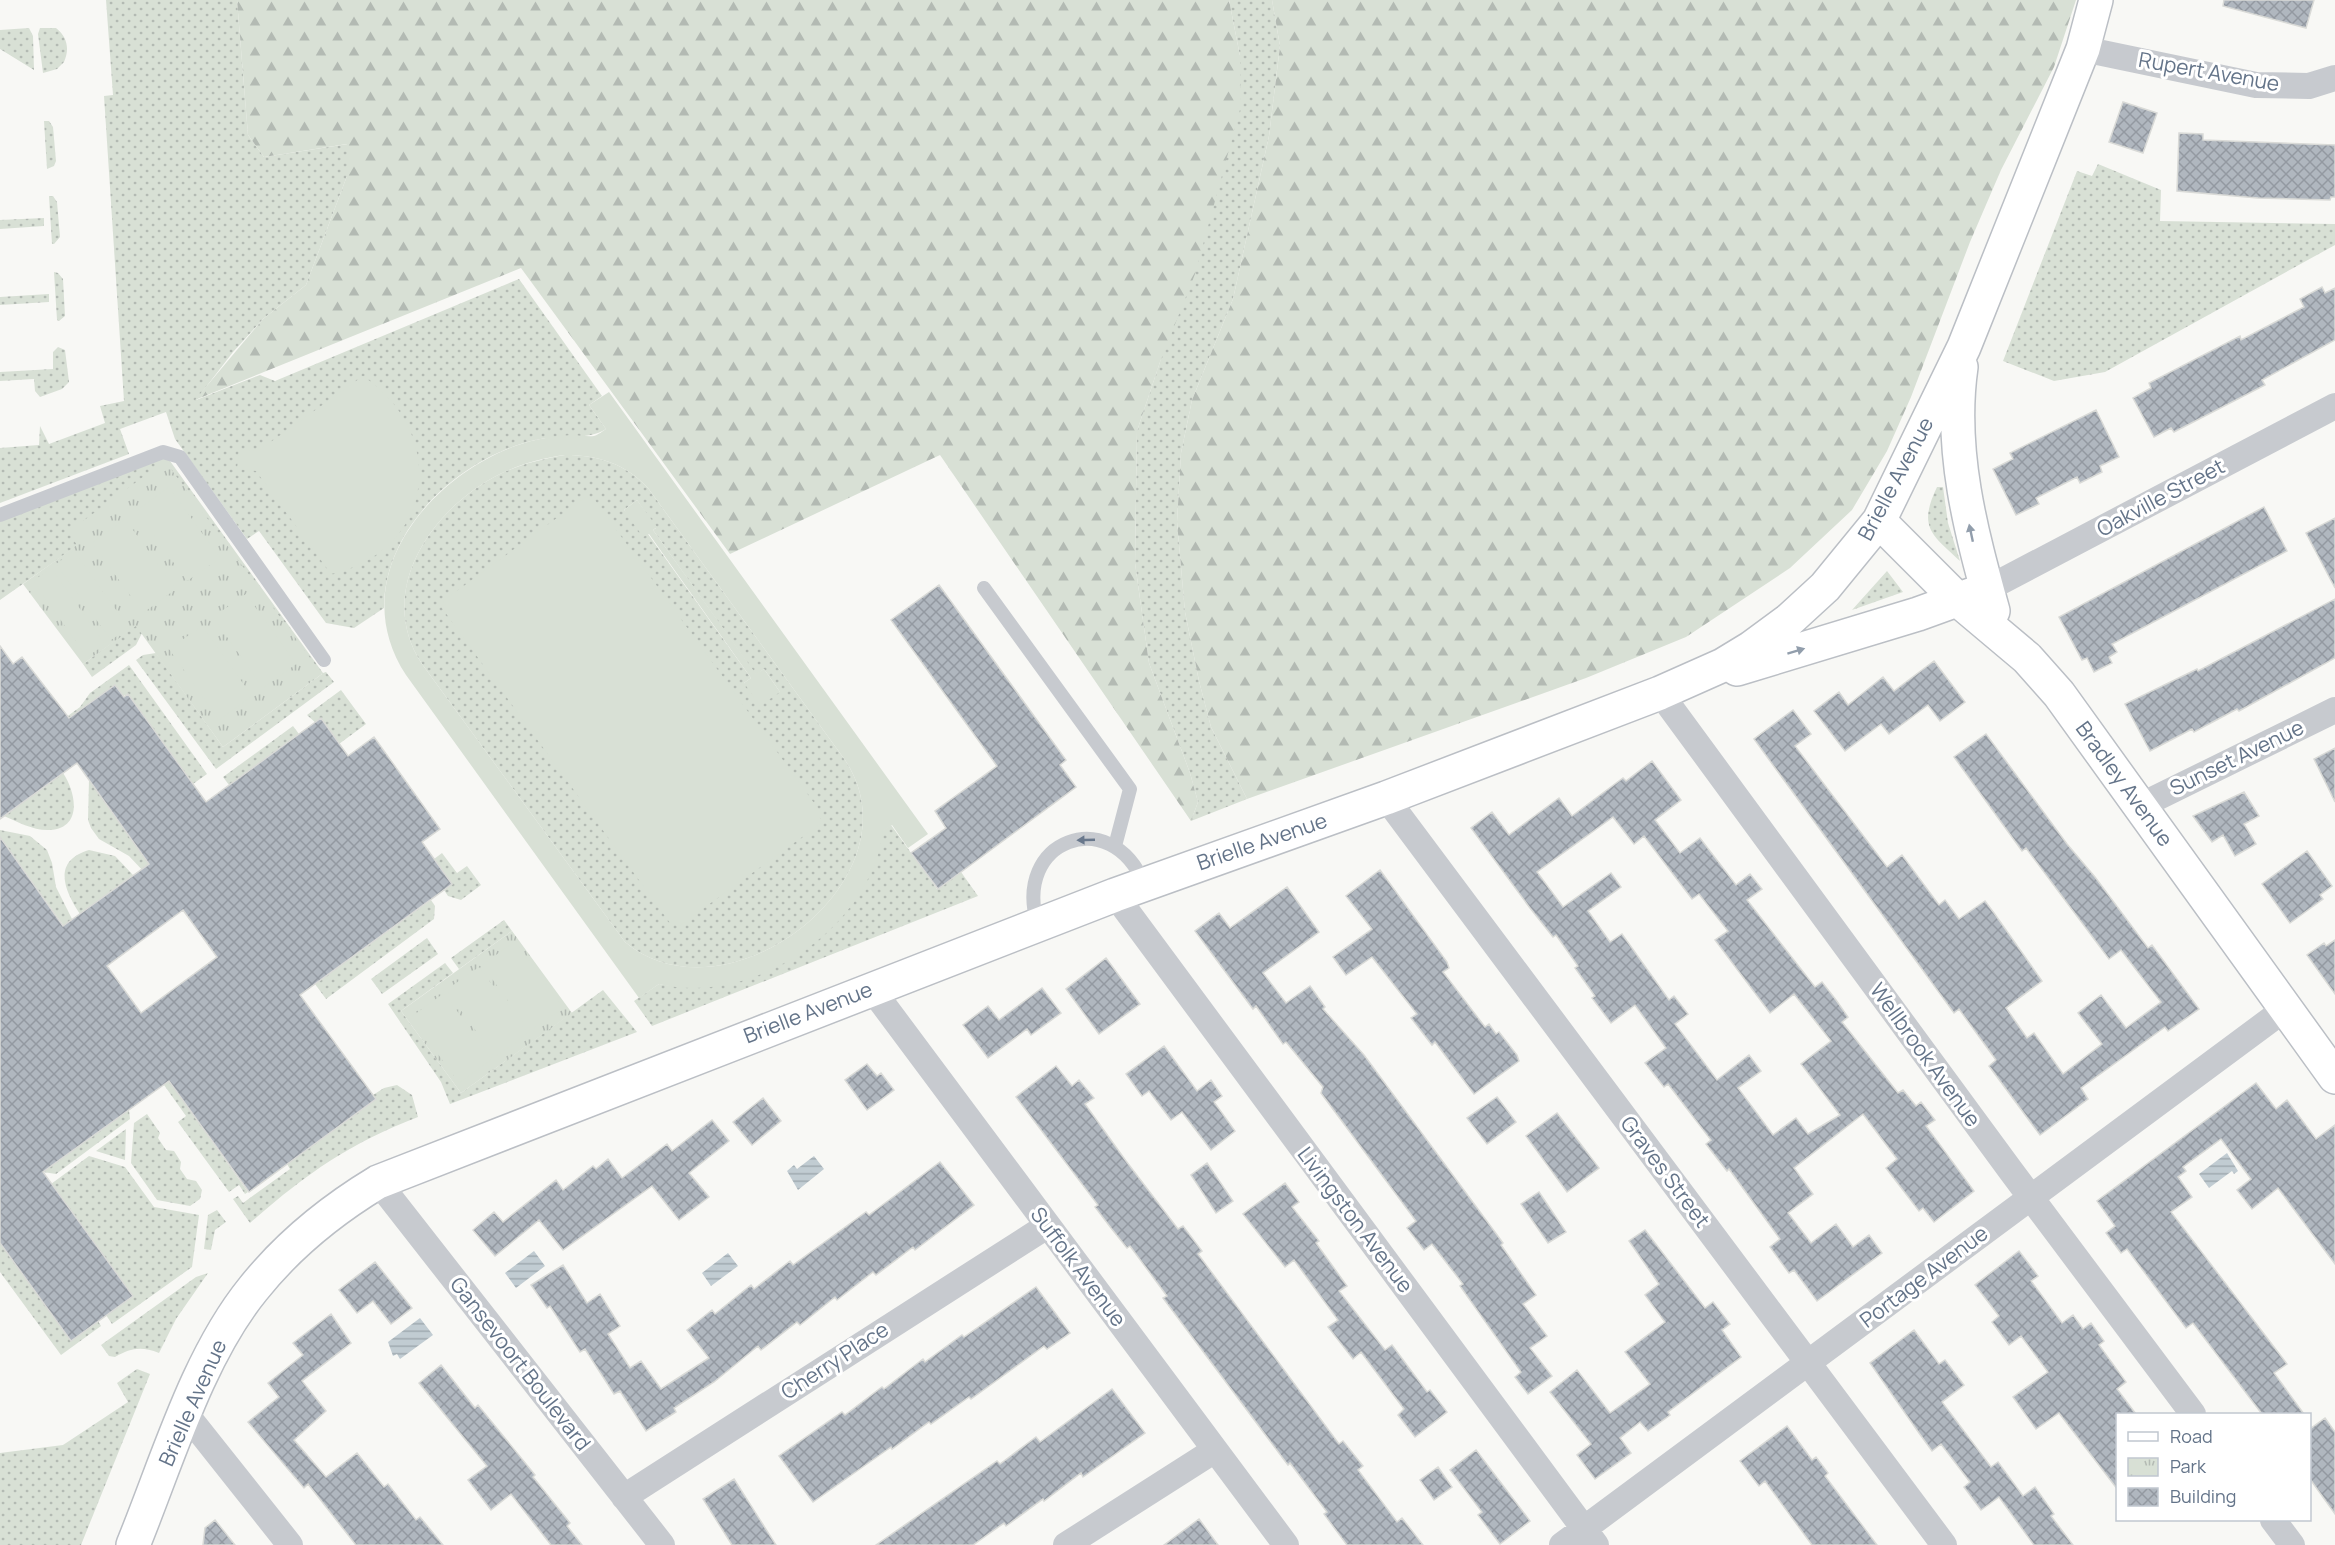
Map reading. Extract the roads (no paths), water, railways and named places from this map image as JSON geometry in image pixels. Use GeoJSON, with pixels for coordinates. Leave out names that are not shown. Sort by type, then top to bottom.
{"type":"FeatureCollection","features":[{"type":"Feature","properties":{"kind":"street","name":"Brielle Avenue"},"geometry":{"type":"LineString","coordinates":[[1660,693],[1723,664],[1789,620],[1826,587],[1879,521],[1964,347],[2083,48],[2096,0]]}},
{"type":"Feature","properties":{"kind":"street","name":"Rupert Avenue"},"geometry":{"type":"LineString","coordinates":[[2083,48],[2256,85],[2309,86],[2335,78]]}},
{"type":"Feature","properties":{"kind":"street","name":"Brielle Avenue"},"geometry":{"type":"LineString","coordinates":[[1964,347],[1957,425],[1972,595],[1998,633]]}},
{"type":"Feature","properties":{"kind":"street","name":"Oakville Street"},"geometry":{"type":"LineString","coordinates":[[1972,595],[2335,406]]}},
{"type":"Feature","properties":{"kind":"street"},"geometry":{"type":"LineString","coordinates":[[1879,521],[1972,595]]}},
{"type":"Feature","properties":{"kind":"street","name":"Brielle Avenue"},"geometry":{"type":"LineString","coordinates":[[133,1545],[205,1366],[252,1289],[284,1254],[318,1223],[378,1182],[1130,889],[1386,798],[1660,693],[1972,595]]}},
{"type":"Feature","properties":{"kind":"street","name":"Bradley Avenue"},"geometry":{"type":"LineString","coordinates":[[1998,633],[2027,658],[2059,694],[2335,1076]]}},
{"type":"Feature","properties":{"kind":"street","name":"Wellbrook Avenue"},"geometry":{"type":"LineString","coordinates":[[1660,693],[2030,1197],[2192,1413]]}},
{"type":"Feature","properties":{"kind":"street","name":"Sunset Avenue"},"geometry":{"type":"LineString","coordinates":[[2140,806],[2335,710]]}},
{"type":"Feature","properties":{"kind":"street","name":"Graves Street"},"geometry":{"type":"LineString","coordinates":[[1386,798],[1944,1545]]}},
{"type":"Feature","properties":{"kind":"street","name":"Livingston Avenue"},"geometry":{"type":"LineString","coordinates":[[1130,889],[1590,1537]]}},
{"type":"Feature","properties":{"kind":"street","name":"Suffolk Avenue"},"geometry":{"type":"LineString","coordinates":[[871,988],[1286,1545]]}},
{"type":"Feature","properties":{"kind":"street","name":"Portage Avenue"},"geometry":{"type":"LineString","coordinates":[[1562,1545],[1590,1537],[1809,1365],[2030,1197],[2285,1008]]}},
{"type":"Feature","properties":{"kind":"street","name":"Gansevoort Boulevard"},"geometry":{"type":"LineString","coordinates":[[378,1182],[662,1545]]}},
{"type":"Feature","properties":{"kind":"street","name":"Cherry Place"},"geometry":{"type":"LineString","coordinates":[[624,1497],[1047,1226]]}},
{"type":"Feature","properties":{"kind":"street"},"geometry":{"type":"LineString","coordinates":[[186,1414],[290,1545]]}},
{"type":"Feature","properties":{"kind":"street"},"geometry":{"type":"LineString","coordinates":[[1066,1545],[1215,1450]]}},
{"type":"Feature","properties":{"kind":"street"},"geometry":{"type":"LineString","coordinates":[[2273,1521],[2292,1545]]}},
{"type":"Feature","properties":{"kind":"lane"},"geometry":{"type":"LineString","coordinates":[[0,515],[163,452],[180,457],[324,660]]}},
{"type":"Feature","properties":{"kind":"lane"},"geometry":{"type":"LineString","coordinates":[[984,588],[1130,789],[1115,846]]}},
{"type":"Feature","properties":{"kind":"lane"},"geometry":{"type":"LineString","coordinates":[[1038,925],[1032,901],[1033,885],[1038,870],[1047,857],[1059,847],[1074,841],[1090,839],[1115,846],[1131,859],[1130,889]]}}]}
